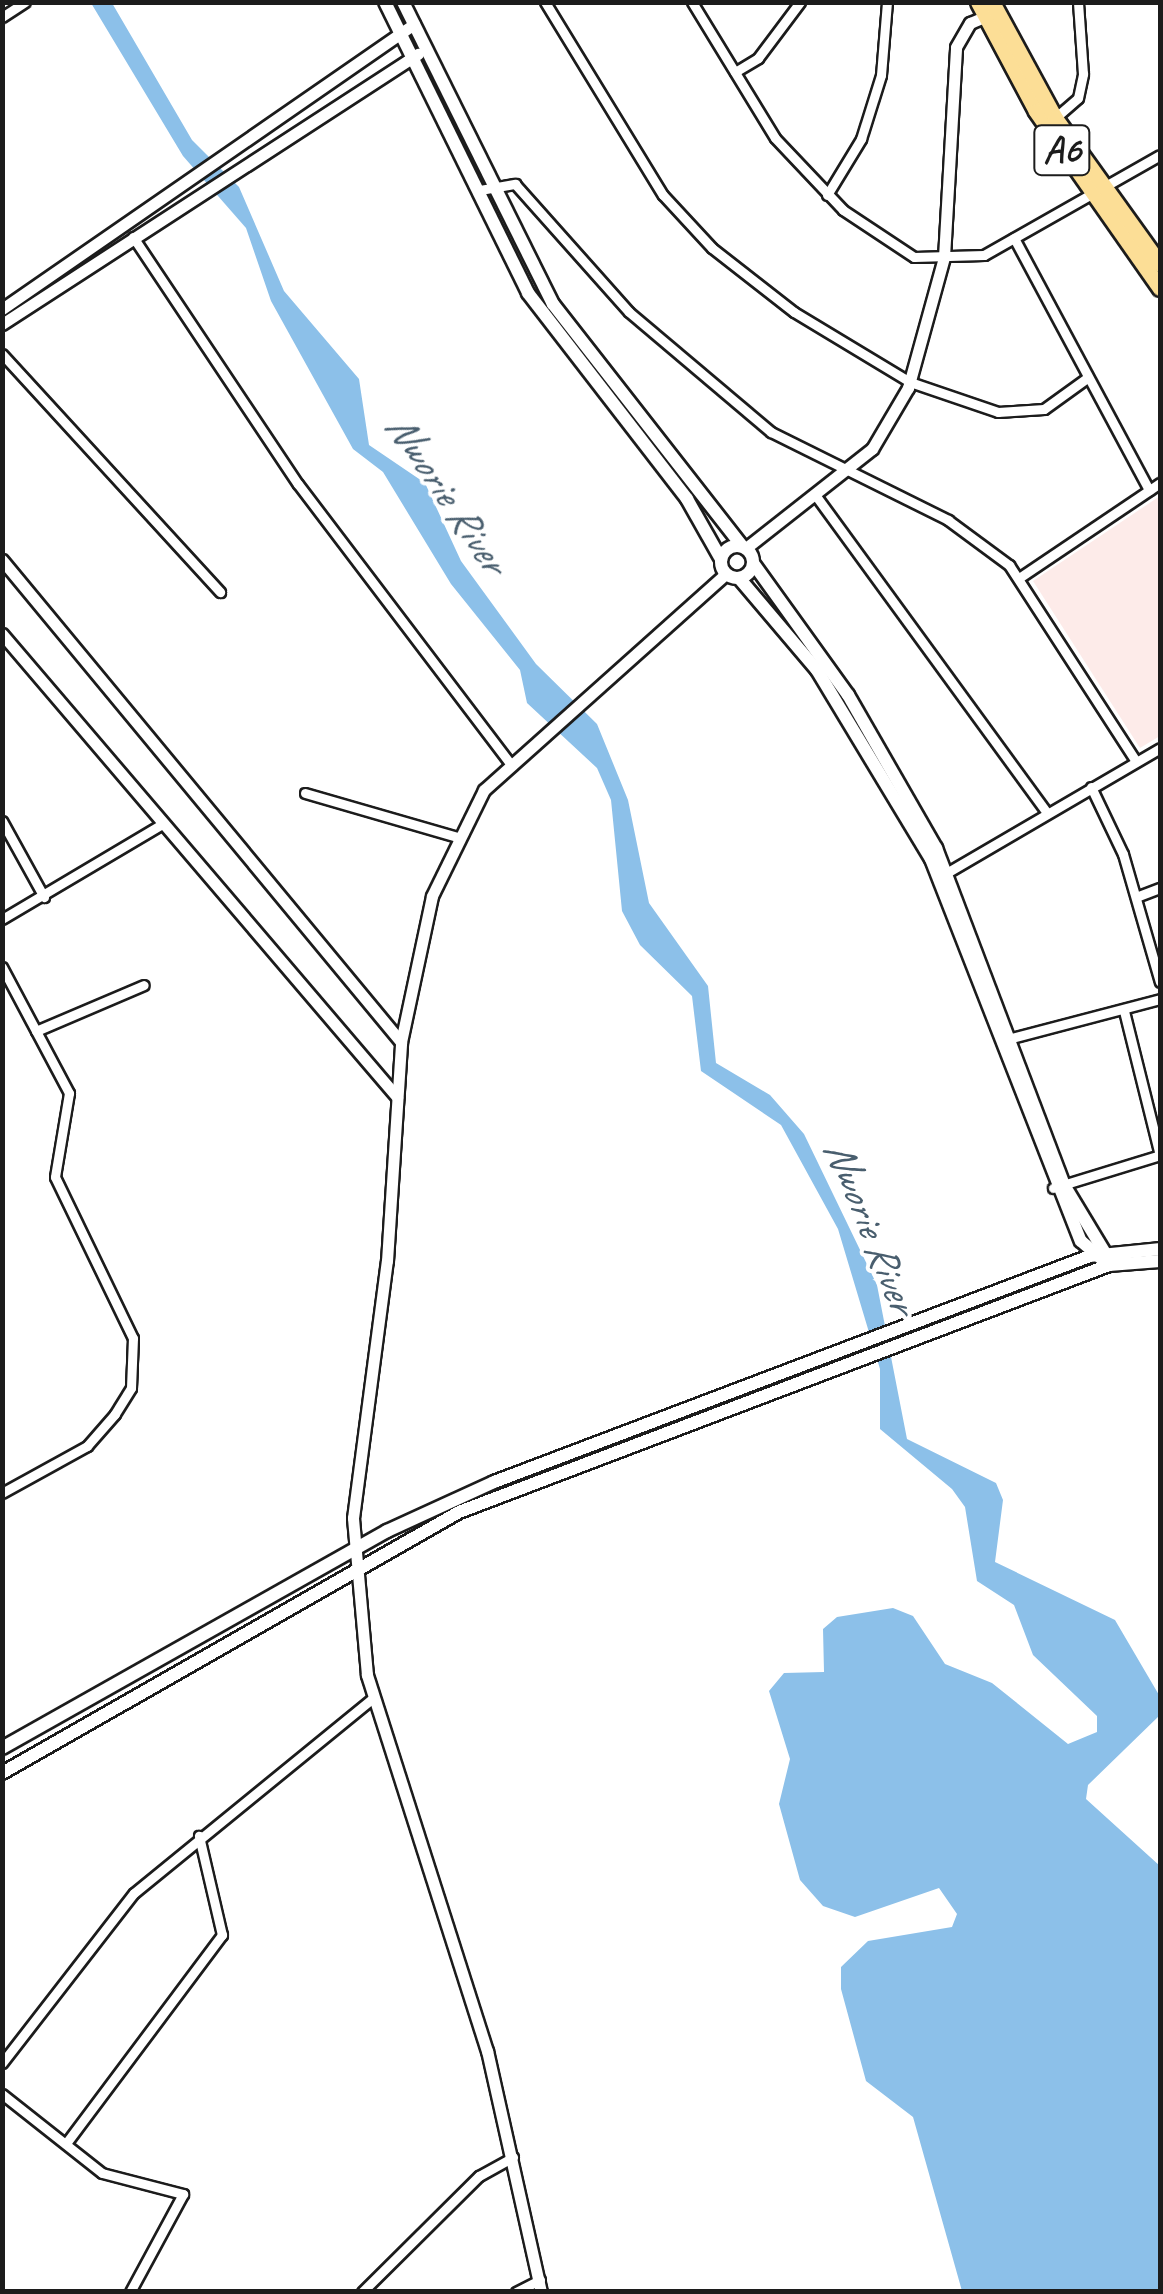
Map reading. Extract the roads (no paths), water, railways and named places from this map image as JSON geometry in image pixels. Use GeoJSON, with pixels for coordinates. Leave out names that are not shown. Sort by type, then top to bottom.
{"type":"FeatureCollection","features":[{"type":"Feature","properties":{"kind":"highway","name":"A6"},"geometry":{"type":"LineString","coordinates":[[987,8],[1100,186],[1160,264]]}},
{"type":"Feature","properties":{"kind":"highway","name":"A6"},"geometry":{"type":"LineString","coordinates":[[987,8],[1160,288]]}},
{"type":"Feature","properties":{"kind":"main road"},"geometry":{"type":"LineString","coordinates":[[385,2],[399,29],[420,52],[494,184],[528,263],[585,351],[745,548],[848,695],[944,875],[1059,1186],[1090,1256]]}},
{"type":"Feature","properties":{"kind":"main road"},"geometry":{"type":"LineString","coordinates":[[403,2],[414,24],[420,52],[480,190],[542,317],[687,498],[733,576],[816,670],[944,875]]}},
{"type":"Feature","properties":{"kind":"main road"},"geometry":{"type":"LineString","coordinates":[[721,559],[745,548]]}},
{"type":"Feature","properties":{"kind":"main road"},"geometry":{"type":"LineString","coordinates":[[733,576],[753,563]]}},
{"type":"Feature","properties":{"kind":"main road"},"geometry":{"type":"LineString","coordinates":[[1059,1186],[1108,1259]]}},
{"type":"Feature","properties":{"kind":"main road"},"geometry":{"type":"LineString","coordinates":[[2,1748],[494,1482],[921,1331],[1108,1259],[1160,1249]]}},
{"type":"Feature","properties":{"kind":"main road"},"geometry":{"type":"LineString","coordinates":[[921,1331],[1090,1256],[1160,1261]]}},
{"type":"Feature","properties":{"kind":"main road"},"geometry":{"type":"LineString","coordinates":[[2,1773],[504,1492],[850,1356]]}},
{"type":"Feature","properties":{"kind":"street"},"geometry":{"type":"LineString","coordinates":[[2,17],[25,2]]}},
{"type":"Feature","properties":{"kind":"street"},"geometry":{"type":"LineString","coordinates":[[544,2],[612,122],[686,222],[794,312],[910,382],[1022,414],[1087,378]]}},
{"type":"Feature","properties":{"kind":"street"},"geometry":{"type":"LineString","coordinates":[[692,2],[735,72],[827,195],[888,246],[943,262],[1014,238],[1160,155]]}},
{"type":"Feature","properties":{"kind":"street"},"geometry":{"type":"LineString","coordinates":[[735,72],[800,2]]}},
{"type":"Feature","properties":{"kind":"street"},"geometry":{"type":"LineString","coordinates":[[827,195],[861,140],[880,75],[887,2]]}},
{"type":"Feature","properties":{"kind":"street"},"geometry":{"type":"LineString","coordinates":[[1055,118],[1078,98],[1083,74],[1078,2]]}},
{"type":"Feature","properties":{"kind":"street"},"geometry":{"type":"LineString","coordinates":[[745,548],[846,473],[888,426],[910,382],[943,262],[956,48],[987,8]]}},
{"type":"Feature","properties":{"kind":"street"},"geometry":{"type":"LineString","coordinates":[[2,324],[134,237],[215,164],[399,29],[414,24]]}},
{"type":"Feature","properties":{"kind":"street"},"geometry":{"type":"LineString","coordinates":[[2,310],[199,182],[223,176],[420,52]]}},
{"type":"Feature","properties":{"kind":"street"},"geometry":{"type":"LineString","coordinates":[[480,190],[494,184],[515,184],[698,375],[779,438],[958,526],[1019,578],[1136,761]]}},
{"type":"Feature","properties":{"kind":"street"},"geometry":{"type":"LineString","coordinates":[[134,237],[298,484],[508,762]]}},
{"type":"Feature","properties":{"kind":"street"},"geometry":{"type":"LineString","coordinates":[[1014,238],[1149,490]]}},
{"type":"Feature","properties":{"kind":"street"},"geometry":{"type":"LineString","coordinates":[[2,354],[220,592]]}},
{"type":"Feature","properties":{"kind":"street"},"geometry":{"type":"LineString","coordinates":[[1019,578],[1160,482]]}},
{"type":"Feature","properties":{"kind":"street"},"geometry":{"type":"LineString","coordinates":[[816,496],[1047,813]]}},
{"type":"Feature","properties":{"kind":"street"},"geometry":{"type":"LineString","coordinates":[[2,560],[401,1042]]}},
{"type":"Feature","properties":{"kind":"street"},"geometry":{"type":"LineString","coordinates":[[516,2292],[540,2286],[516,2156],[373,1698],[356,1555],[401,1042],[416,946],[457,837],[508,762],[588,700],[733,576]]}},
{"type":"Feature","properties":{"kind":"street"},"geometry":{"type":"LineString","coordinates":[[2,634],[397,1097]]}},
{"type":"Feature","properties":{"kind":"street"},"geometry":{"type":"LineString","coordinates":[[944,875],[1160,748]]}},
{"type":"Feature","properties":{"kind":"street"},"geometry":{"type":"LineString","coordinates":[[1091,787],[1136,897],[1160,982]]}},
{"type":"Feature","properties":{"kind":"street"},"geometry":{"type":"LineString","coordinates":[[305,793],[457,837]]}},
{"type":"Feature","properties":{"kind":"street"},"geometry":{"type":"LineString","coordinates":[[2,821],[44,897]]}},
{"type":"Feature","properties":{"kind":"street"},"geometry":{"type":"LineString","coordinates":[[2,919],[164,823]]}},
{"type":"Feature","properties":{"kind":"street"},"geometry":{"type":"LineString","coordinates":[[1136,897],[1160,888]]}},
{"type":"Feature","properties":{"kind":"street"},"geometry":{"type":"LineString","coordinates":[[2,967],[69,1093],[55,1177],[133,1338],[131,1388],[86,1446],[2,1492]]}},
{"type":"Feature","properties":{"kind":"street"},"geometry":{"type":"LineString","coordinates":[[36,1032],[144,985]]}},
{"type":"Feature","properties":{"kind":"street"},"geometry":{"type":"LineString","coordinates":[[1005,1040],[1160,999]]}},
{"type":"Feature","properties":{"kind":"street"},"geometry":{"type":"LineString","coordinates":[[1059,1186],[1160,1154],[1124,1011]]}},
{"type":"Feature","properties":{"kind":"street"},"geometry":{"type":"LineString","coordinates":[[2,2063],[96,1937],[199,1836],[373,1698]]}},
{"type":"Feature","properties":{"kind":"street"},"geometry":{"type":"LineString","coordinates":[[67,2142],[222,1935],[199,1836]]}},
{"type":"Feature","properties":{"kind":"street"},"geometry":{"type":"LineString","coordinates":[[2,2094],[102,2173],[183,2194],[130,2292]]}},
{"type":"Feature","properties":{"kind":"street"},"geometry":{"type":"LineString","coordinates":[[2,2110],[12,2101]]}},
{"type":"Feature","properties":{"kind":"street"},"geometry":{"type":"LineString","coordinates":[[362,2292],[479,2176],[516,2156]]}},
{"type":"Feature","properties":{"kind":"water"},"geometry":{"type":"Polygon","coordinates":[[[91,3],[112,3],[192,140],[239,187],[284,291],[359,379],[369,445],[425,483],[461,561],[536,664],[597,724],[628,800],[649,903],[708,986],[716,1063],[770,1095],[804,1134],[877,1285],[907,1439],[996,1483],[1003,1500],[995,1562],[1115,1620],[1159,1695],[1160,1715],[1088,1785],[1086,1799],[1160,1866],[1160,2291],[962,2291],[913,2117],[866,2081],[841,1989],[841,1967],[868,1941],[952,1927],[957,1914],[939,1888],[855,1917],[823,1906],[800,1880],[779,1804],[790,1759],[769,1691],[784,1673],[824,1672],[823,1629],[837,1617],[893,1608],[913,1616],[945,1664],[992,1683],[1068,1744],[1097,1732],[1097,1716],[1033,1655],[1014,1605],[977,1581],[965,1507],[952,1489],[880,1429],[880,1369],[838,1229],[781,1125],[701,1071],[692,996],[640,945],[622,911],[611,800],[597,768],[527,703],[520,670],[451,584],[383,472],[353,449],[271,301],[246,228],[183,156],[91,3]]]}},
{"type":"Feature","properties":{"kind":"water label","name":"Nworie River"},"geometry":{"type":"Point","coordinates":[446,493]}},
{"type":"Feature","properties":{"kind":"water label","name":"Nworie River"},"geometry":{"type":"Point","coordinates":[870,1226]}}]}
